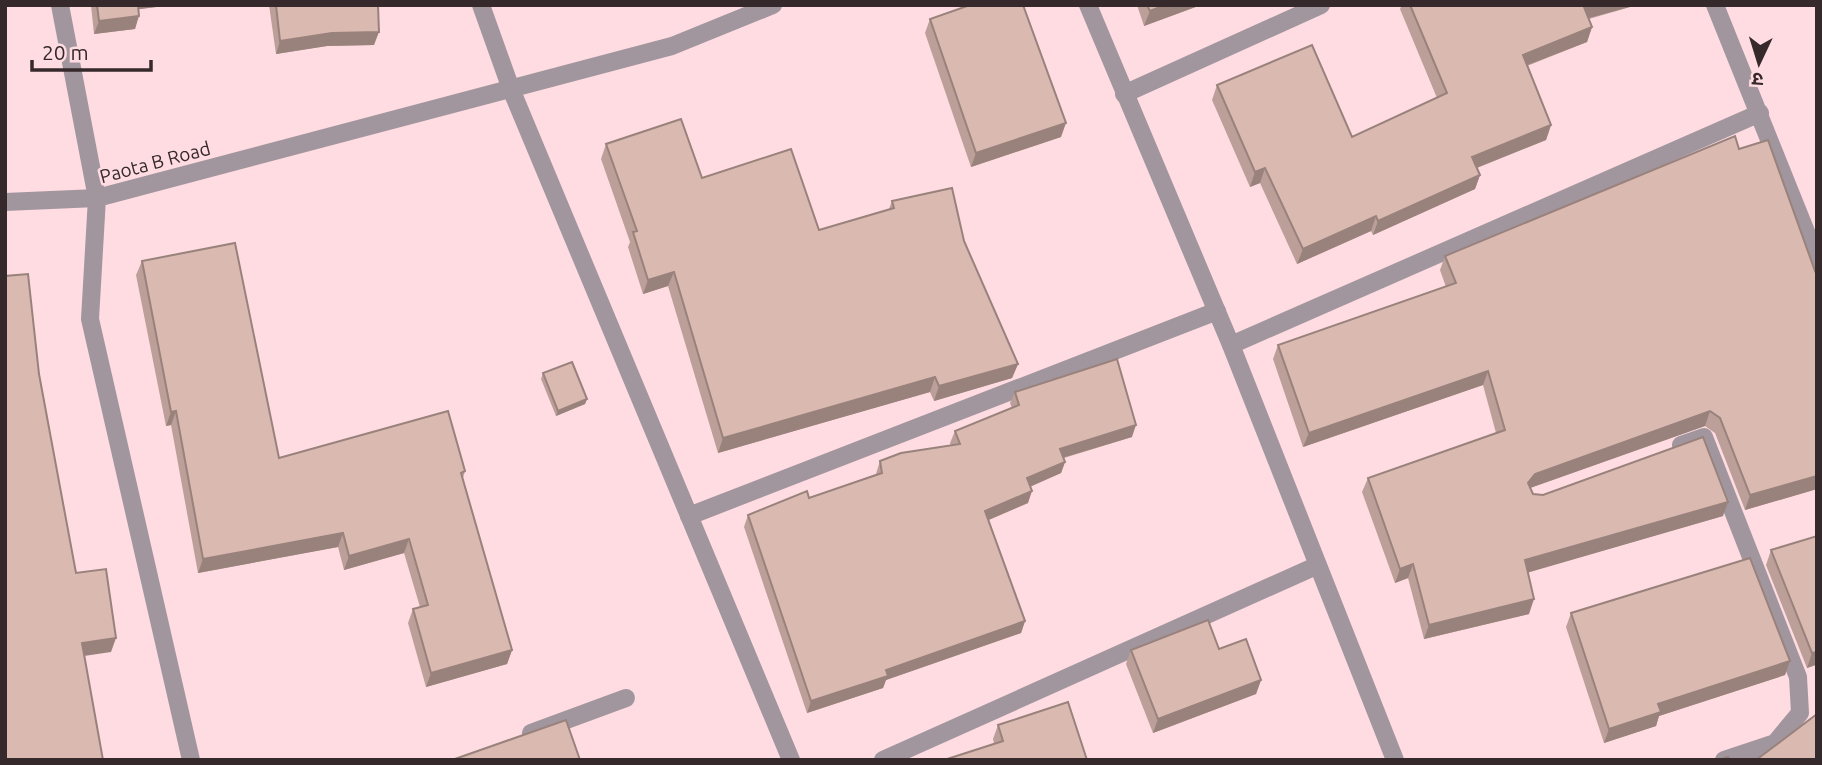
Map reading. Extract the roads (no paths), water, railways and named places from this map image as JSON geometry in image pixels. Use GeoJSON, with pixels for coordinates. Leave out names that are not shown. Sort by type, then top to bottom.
{"type":"FeatureCollection","features":[{"type":"Feature","properties":{"kind":"street"},"geometry":{"type":"LineString","coordinates":[[5,202],[97,198],[60,5]]}},
{"type":"Feature","properties":{"kind":"street"},"geometry":{"type":"LineString","coordinates":[[481,5],[511,89],[791,760]]}},
{"type":"Feature","properties":{"kind":"street","name":"Paota B Road"},"geometry":{"type":"LineString","coordinates":[[191,760],[90,319],[97,198],[672,46],[773,5]]}},
{"type":"Feature","properties":{"kind":"street"},"geometry":{"type":"LineString","coordinates":[[1088,5],[1231,345],[1316,566],[1395,760]]}},
{"type":"Feature","properties":{"kind":"street"},"geometry":{"type":"LineString","coordinates":[[1124,94],[1321,5]]}},
{"type":"Feature","properties":{"kind":"street"},"geometry":{"type":"LineString","coordinates":[[1715,5],[1817,259]]}},
{"type":"Feature","properties":{"kind":"street"},"geometry":{"type":"LineString","coordinates":[[1231,345],[1759,113]]}},
{"type":"Feature","properties":{"kind":"street"},"geometry":{"type":"LineString","coordinates":[[689,516],[1217,311]]}},
{"type":"Feature","properties":{"kind":"street"},"geometry":{"type":"LineString","coordinates":[[1665,451],[1704,437],[1798,677],[1800,713],[1775,743],[1724,760]]}},
{"type":"Feature","properties":{"kind":"street"},"geometry":{"type":"LineString","coordinates":[[883,760],[1316,566]]}},
{"type":"Feature","properties":{"kind":"street"},"geometry":{"type":"LineString","coordinates":[[509,741],[626,698]]}}]}
